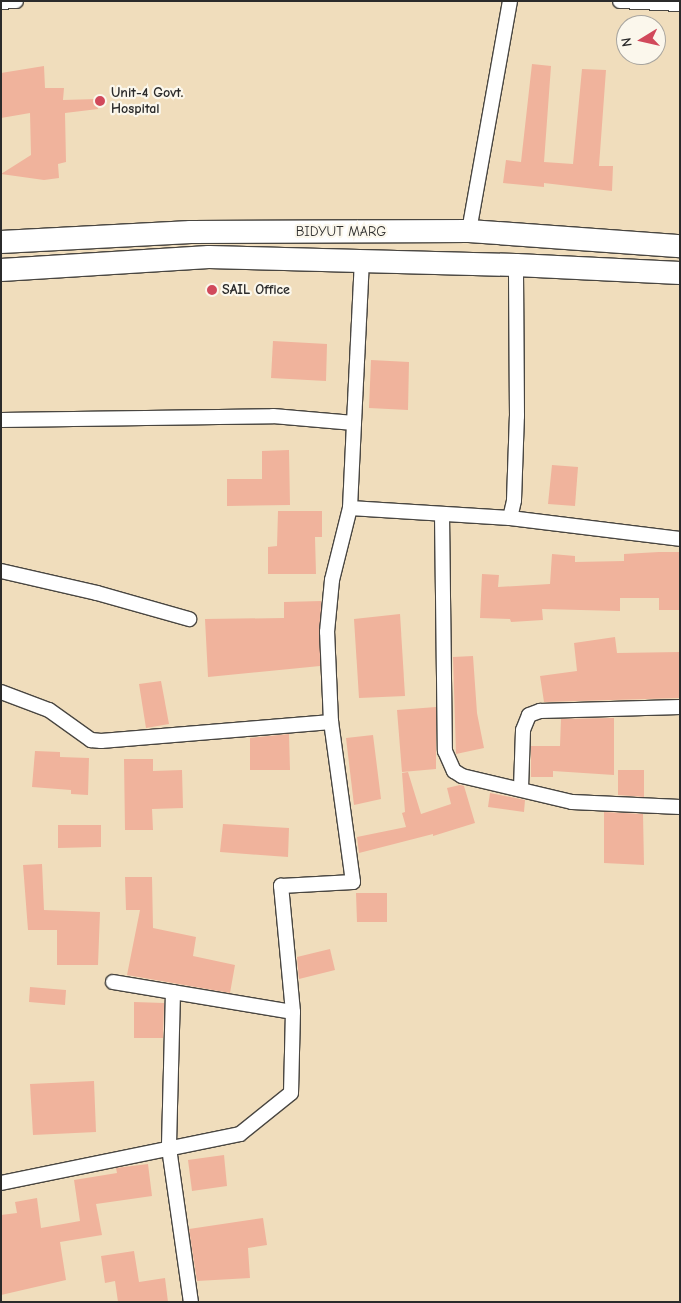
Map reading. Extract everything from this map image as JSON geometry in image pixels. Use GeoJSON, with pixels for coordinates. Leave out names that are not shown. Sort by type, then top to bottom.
{"type":"FeatureCollection","features":[{"type":"Feature","properties":{"kind":"main road","name":"BIDYUT MARG"},"geometry":{"type":"LineString","coordinates":[[1,242],[191,232],[469,231],[680,246]]}},
{"type":"Feature","properties":{"kind":"main road","name":"BIDYUT MARG"},"geometry":{"type":"LineString","coordinates":[[1,270],[209,257],[516,265],[680,273]]}},
{"type":"Feature","properties":{"kind":"street"},"geometry":{"type":"LineString","coordinates":[[1,2],[16,1]]}},
{"type":"Feature","properties":{"kind":"street"},"geometry":{"type":"LineString","coordinates":[[469,231],[510,1]]}},
{"type":"Feature","properties":{"kind":"street"},"geometry":{"type":"LineString","coordinates":[[620,1],[680,4]]}},
{"type":"Feature","properties":{"kind":"street"},"geometry":{"type":"LineString","coordinates":[[1,1183],[240,1134],[290,1094],[293,1012],[281,886],[354,882],[330,722],[328,603],[350,508],[362,260]]}},
{"type":"Feature","properties":{"kind":"street"},"geometry":{"type":"LineString","coordinates":[[510,518],[514,500],[517,416],[516,265]]}},
{"type":"Feature","properties":{"kind":"street"},"geometry":{"type":"LineString","coordinates":[[1,420],[273,416],[354,423]]}},
{"type":"Feature","properties":{"kind":"street"},"geometry":{"type":"LineString","coordinates":[[350,508],[510,518],[680,539]]}},
{"type":"Feature","properties":{"kind":"street"},"geometry":{"type":"LineString","coordinates":[[442,514],[448,763],[462,776],[521,788],[572,802],[680,807]]}},
{"type":"Feature","properties":{"kind":"street"},"geometry":{"type":"LineString","coordinates":[[1,571],[97,593],[189,619]]}},
{"type":"Feature","properties":{"kind":"street"},"geometry":{"type":"LineString","coordinates":[[1,692],[49,710],[91,740],[101,741],[330,722]]}},
{"type":"Feature","properties":{"kind":"street"},"geometry":{"type":"LineString","coordinates":[[521,788],[523,730],[529,715],[540,711],[680,707]]}},
{"type":"Feature","properties":{"kind":"street"},"geometry":{"type":"LineString","coordinates":[[114,982],[293,1012]]}},
{"type":"Feature","properties":{"kind":"street"},"geometry":{"type":"LineString","coordinates":[[173,992],[169,1148],[191,1302]]}},
{"type":"Feature","properties":{"kind":"building"},"geometry":{"type":"Polygon","coordinates":[[[532,64],[551,66],[544,162],[573,164],[582,69],[606,70],[599,166],[613,166],[612,191],[544,183],[544,187],[503,183],[506,160],[521,162],[532,64]]]}},
{"type":"Feature","properties":{"kind":"building"},"geometry":{"type":"Polygon","coordinates":[[[44,66],[45,88],[64,88],[63,100],[97,99],[98,109],[65,113],[66,162],[58,164],[59,178],[44,180],[1,174],[31,155],[30,113],[1,118],[1,73],[44,66]]]}},
{"type":"Feature","properties":{"kind":"building"},"geometry":{"type":"Polygon","coordinates":[[[273,341],[327,344],[326,381],[271,378],[273,341]]]}},
{"type":"Feature","properties":{"kind":"building"},"geometry":{"type":"Polygon","coordinates":[[[371,360],[409,362],[408,410],[369,408],[371,360]]]}},
{"type":"Feature","properties":{"kind":"building"},"geometry":{"type":"Polygon","coordinates":[[[289,450],[290,505],[227,506],[227,479],[262,479],[262,451],[289,450]]]}},
{"type":"Feature","properties":{"kind":"building"},"geometry":{"type":"Polygon","coordinates":[[[552,465],[578,467],[575,506],[548,504],[552,465]]]}},
{"type":"Feature","properties":{"kind":"building"},"geometry":{"type":"Polygon","coordinates":[[[278,511],[322,511],[322,537],[315,537],[316,574],[268,574],[268,547],[277,546],[278,511]]]}},
{"type":"Feature","properties":{"kind":"building"},"geometry":{"type":"Polygon","coordinates":[[[680,552],[680,610],[659,610],[659,598],[620,598],[620,611],[542,609],[543,620],[511,622],[510,619],[480,618],[482,574],[499,575],[498,587],[550,584],[552,554],[575,556],[575,562],[624,561],[624,554],[680,552]]]}},
{"type":"Feature","properties":{"kind":"building"},"geometry":{"type":"Polygon","coordinates":[[[321,601],[320,666],[208,677],[205,619],[284,618],[284,602],[321,601]]]}},
{"type":"Feature","properties":{"kind":"building"},"geometry":{"type":"Polygon","coordinates":[[[400,614],[405,696],[359,698],[354,619],[400,614]]]}},
{"type":"Feature","properties":{"kind":"building"},"geometry":{"type":"Polygon","coordinates":[[[615,637],[617,653],[680,652],[680,698],[544,702],[540,676],[577,671],[574,643],[615,637]]]}},
{"type":"Feature","properties":{"kind":"building"},"geometry":{"type":"Polygon","coordinates":[[[473,656],[477,713],[484,748],[456,754],[453,657],[473,656]]]}},
{"type":"Feature","properties":{"kind":"building"},"geometry":{"type":"Polygon","coordinates":[[[161,681],[169,724],[146,728],[139,684],[161,681]]]}},
{"type":"Feature","properties":{"kind":"building"},"geometry":{"type":"Polygon","coordinates":[[[436,707],[436,769],[402,772],[397,710],[436,707]]]}},
{"type":"Feature","properties":{"kind":"building"},"geometry":{"type":"Polygon","coordinates":[[[614,718],[614,775],[553,771],[553,777],[531,777],[531,746],[560,746],[561,719],[614,718]]]}},
{"type":"Feature","properties":{"kind":"building"},"geometry":{"type":"Polygon","coordinates":[[[289,734],[290,770],[250,770],[250,738],[289,734]]]}},
{"type":"Feature","properties":{"kind":"building"},"geometry":{"type":"Polygon","coordinates":[[[373,735],[381,799],[354,805],[346,738],[373,735]]]}},
{"type":"Feature","properties":{"kind":"building"},"geometry":{"type":"Polygon","coordinates":[[[35,751],[60,752],[60,757],[89,758],[88,795],[71,794],[71,790],[32,787],[35,751]]]}},
{"type":"Feature","properties":{"kind":"building"},"geometry":{"type":"Polygon","coordinates":[[[124,759],[153,759],[153,771],[182,770],[183,808],[152,809],[153,830],[125,830],[124,759]]]}},
{"type":"Feature","properties":{"kind":"building"},"geometry":{"type":"Polygon","coordinates":[[[618,770],[644,770],[644,797],[618,795],[618,770]]]}},
{"type":"Feature","properties":{"kind":"building"},"geometry":{"type":"Polygon","coordinates":[[[408,772],[421,814],[451,804],[447,788],[460,785],[464,786],[475,823],[433,836],[433,834],[359,853],[357,837],[406,827],[402,813],[405,812],[402,773],[408,772]]]}},
{"type":"Feature","properties":{"kind":"building"},"geometry":{"type":"Polygon","coordinates":[[[490,793],[525,800],[524,812],[488,807],[490,793]]]}},
{"type":"Feature","properties":{"kind":"building"},"geometry":{"type":"Polygon","coordinates":[[[604,812],[643,814],[644,865],[604,863],[604,812]]]}},
{"type":"Feature","properties":{"kind":"building"},"geometry":{"type":"Polygon","coordinates":[[[223,824],[289,828],[288,857],[220,852],[223,824]]]}},
{"type":"Feature","properties":{"kind":"building"},"geometry":{"type":"Polygon","coordinates":[[[58,825],[101,825],[101,847],[58,848],[58,825]]]}},
{"type":"Feature","properties":{"kind":"building"},"geometry":{"type":"Polygon","coordinates":[[[42,864],[44,910],[100,912],[98,965],[57,965],[57,930],[28,930],[23,865],[42,864]]]}},
{"type":"Feature","properties":{"kind":"building"},"geometry":{"type":"Polygon","coordinates":[[[125,877],[152,877],[153,928],[196,937],[193,956],[235,965],[230,993],[127,975],[140,910],[126,910],[125,877]]]}},
{"type":"Feature","properties":{"kind":"building"},"geometry":{"type":"Polygon","coordinates":[[[356,893],[387,893],[387,922],[357,922],[356,893]]]}},
{"type":"Feature","properties":{"kind":"building"},"geometry":{"type":"Polygon","coordinates":[[[330,949],[335,970],[299,979],[297,957],[330,949]]]}},
{"type":"Feature","properties":{"kind":"building"},"geometry":{"type":"Polygon","coordinates":[[[30,987],[66,990],[65,1005],[29,1002],[30,987]]]}},
{"type":"Feature","properties":{"kind":"building"},"geometry":{"type":"Polygon","coordinates":[[[134,1002],[164,1003],[163,1038],[134,1038],[134,1002]]]}},
{"type":"Feature","properties":{"kind":"building"},"geometry":{"type":"Polygon","coordinates":[[[94,1081],[96,1132],[33,1135],[30,1084],[94,1081]]]}},
{"type":"Feature","properties":{"kind":"building"},"geometry":{"type":"Polygon","coordinates":[[[224,1155],[227,1186],[192,1191],[188,1160],[224,1155]]]}},
{"type":"Feature","properties":{"kind":"building"},"geometry":{"type":"Polygon","coordinates":[[[148,1164],[152,1196],[96,1204],[102,1235],[60,1242],[66,1280],[1,1295],[1,1215],[17,1213],[15,1202],[37,1198],[41,1228],[80,1221],[74,1180],[117,1173],[116,1168],[148,1164]]]}},
{"type":"Feature","properties":{"kind":"building"},"geometry":{"type":"Polygon","coordinates":[[[263,1218],[267,1245],[248,1248],[250,1278],[197,1281],[189,1229],[263,1218]]]}},
{"type":"Feature","properties":{"kind":"building"},"geometry":{"type":"Polygon","coordinates":[[[134,1251],[139,1282],[165,1278],[168,1302],[118,1302],[115,1281],[105,1283],[101,1256],[134,1251]]]}},
{"type":"Feature","properties":{"kind":"place","name":"Unit-4 Govt. Hospital"},"geometry":{"type":"Point","coordinates":[100,101]}},
{"type":"Feature","properties":{"kind":"place","name":"SAIL Office"},"geometry":{"type":"Point","coordinates":[212,290]}}]}
